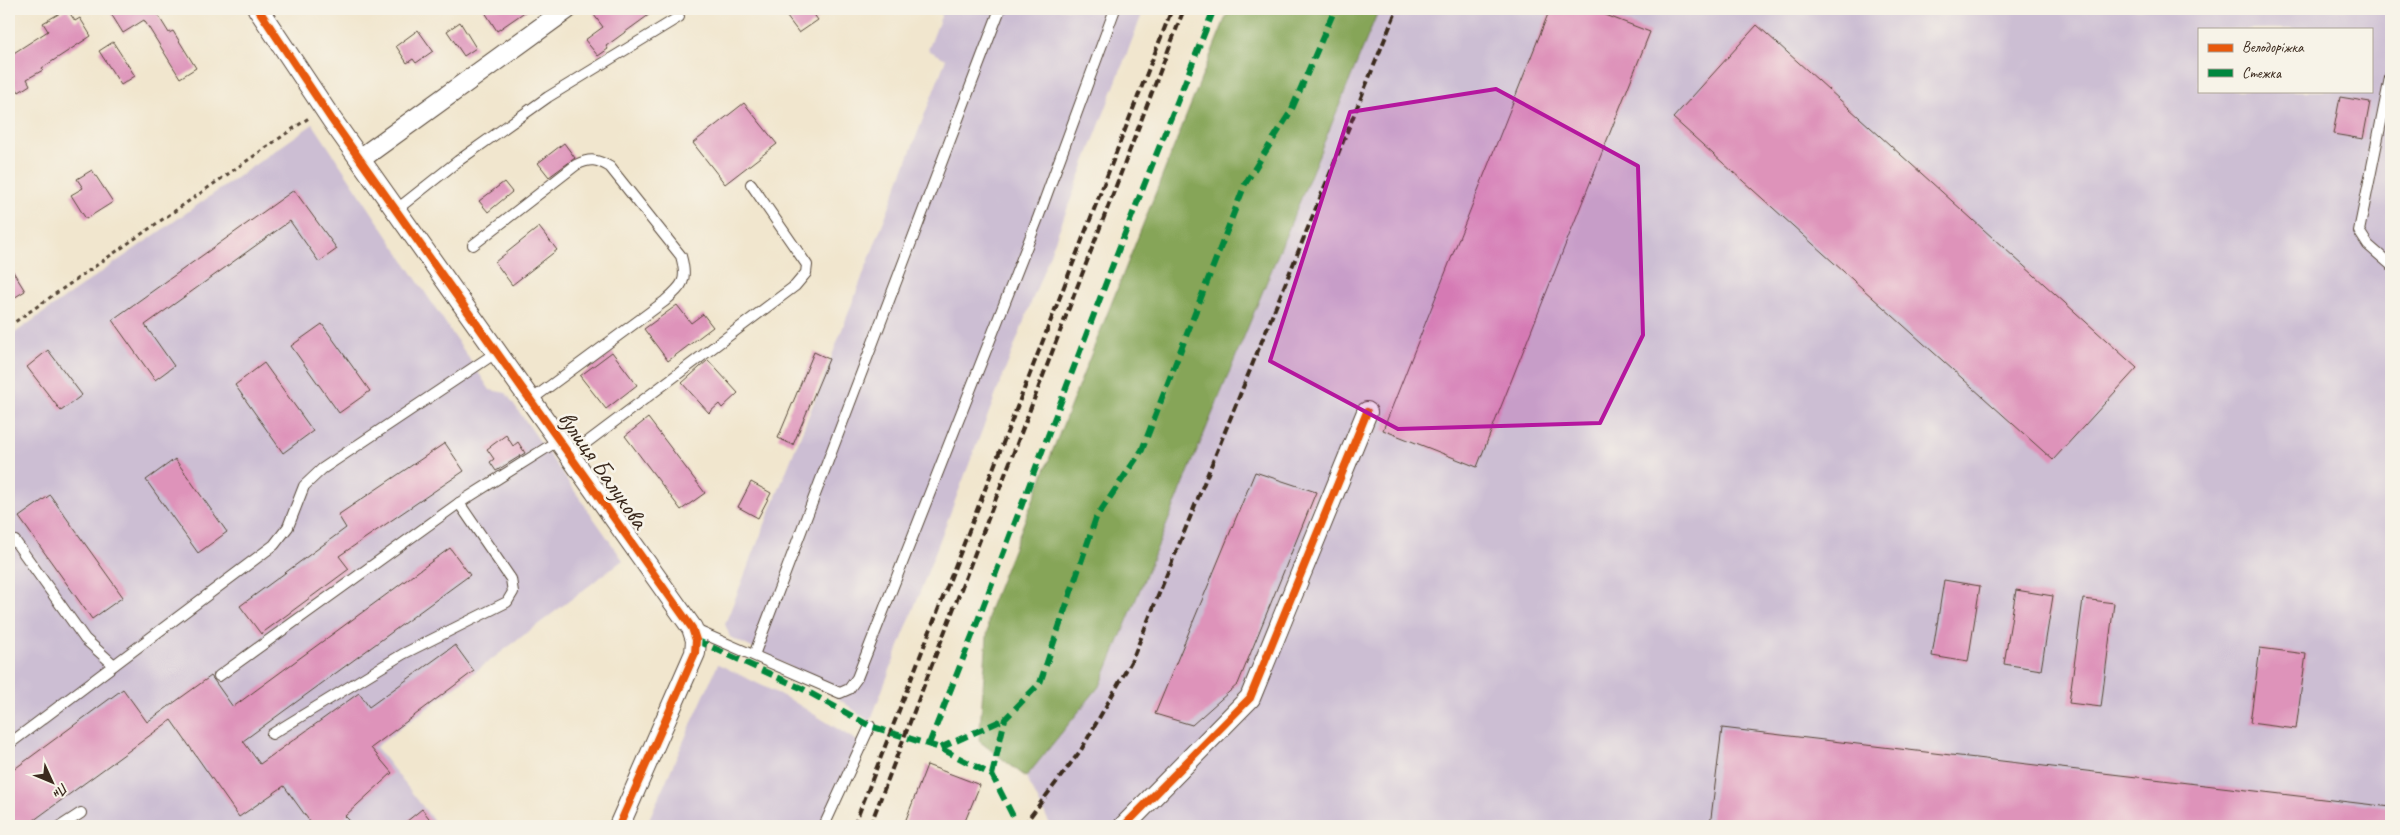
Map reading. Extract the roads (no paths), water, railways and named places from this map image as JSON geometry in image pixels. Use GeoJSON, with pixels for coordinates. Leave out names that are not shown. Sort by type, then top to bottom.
{"type":"FeatureCollection","features":[{"type":"Feature","properties":{"kind":"street","name":"вулиця Балукова"},"geometry":{"type":"LineString","coordinates":[[258,9],[360,159],[692,628],[696,640],[695,653],[619,826]]}},
{"type":"Feature","properties":{"kind":"street"},"geometry":{"type":"LineString","coordinates":[[360,159],[567,9]]}},
{"type":"Feature","properties":{"kind":"street"},"geometry":{"type":"LineString","coordinates":[[1124,826],[1250,698],[1367,412]]}},
{"type":"Feature","properties":{"kind":"lane"},"geometry":{"type":"LineString","coordinates":[[754,655],[1000,9]]}},
{"type":"Feature","properties":{"kind":"lane"},"geometry":{"type":"LineString","coordinates":[[692,628],[840,693],[849,689],[857,678],[1038,218],[1115,9]]}},
{"type":"Feature","properties":{"kind":"lane"},"geometry":{"type":"LineString","coordinates":[[396,210],[458,161],[548,97],[679,17]]}},
{"type":"Feature","properties":{"kind":"lane"},"geometry":{"type":"LineString","coordinates":[[2391,73],[2359,231],[2368,246],[2391,265]]}},
{"type":"Feature","properties":{"kind":"lane"},"geometry":{"type":"LineString","coordinates":[[473,245],[576,164],[588,159],[599,160],[610,167],[681,256],[686,273],[679,288],[665,301],[531,400]]}},
{"type":"Feature","properties":{"kind":"lane"},"geometry":{"type":"LineString","coordinates":[[219,676],[459,503],[564,448],[794,286],[806,273],[807,265],[751,184]]}},
{"type":"Feature","properties":{"kind":"lane"},"geometry":{"type":"LineString","coordinates":[[9,744],[274,545],[288,527],[304,486],[322,469],[496,352]]}},
{"type":"Feature","properties":{"kind":"lane"},"geometry":{"type":"LineString","coordinates":[[272,734],[403,654],[507,602],[513,592],[511,579],[459,503]]}},
{"type":"Feature","properties":{"kind":"lane"},"geometry":{"type":"LineString","coordinates":[[9,539],[15,541],[85,640],[114,665]]}},
{"type":"Feature","properties":{"kind":"lane"},"geometry":{"type":"LineString","coordinates":[[824,826],[870,726]]}},
{"type":"Feature","properties":{"kind":"lane"},"geometry":{"type":"LineString","coordinates":[[61,826],[81,812]]}},
{"type":"Feature","properties":{"kind":"railway"},"geometry":{"type":"LineString","coordinates":[[854,826],[1172,9]]}},
{"type":"Feature","properties":{"kind":"railway"},"geometry":{"type":"LineString","coordinates":[[870,826],[1184,9]]}},
{"type":"Feature","properties":{"kind":"railway"},"geometry":{"type":"LineString","coordinates":[[1023,826],[1081,750],[1132,660],[1397,9]]}}]}
